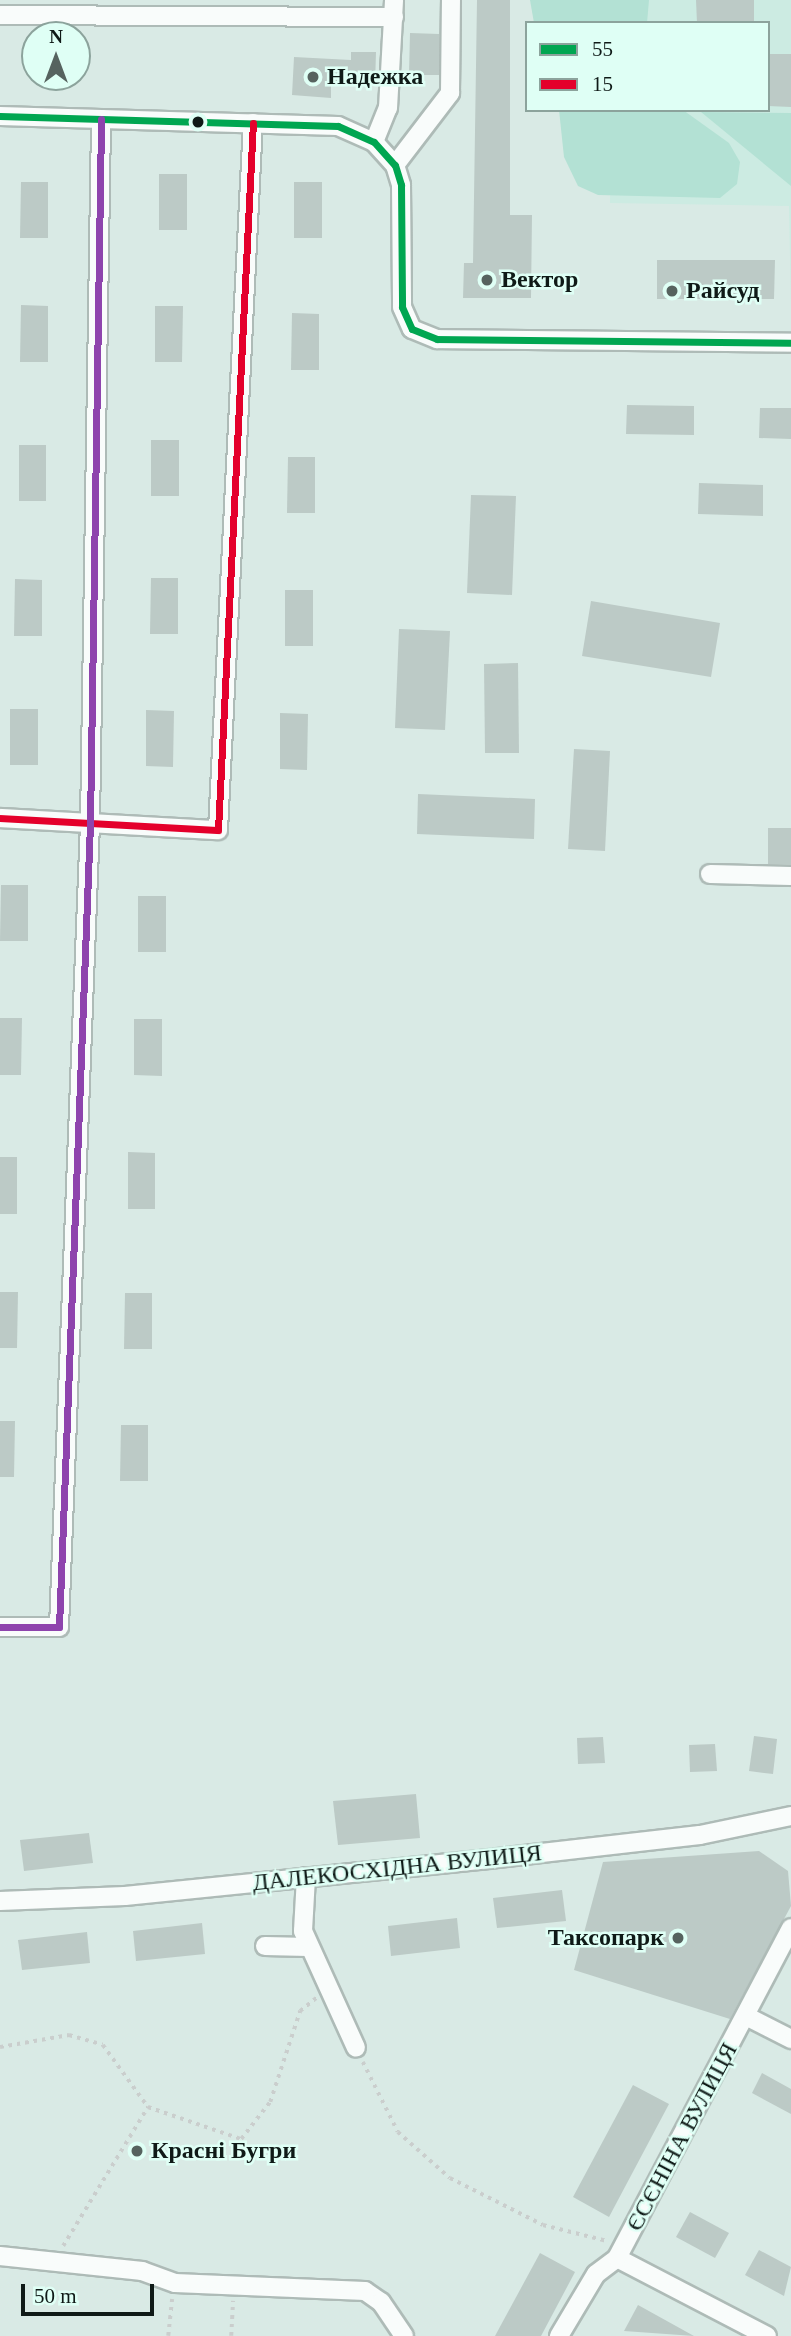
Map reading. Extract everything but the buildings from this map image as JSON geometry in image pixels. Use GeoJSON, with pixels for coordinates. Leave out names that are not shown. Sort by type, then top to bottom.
{"type":"FeatureCollection","features":[{"type":"Feature","properties":{"kind":"street"},"geometry":{"type":"LineString","coordinates":[[395,165],[450,93],[451,0]]}},
{"type":"Feature","properties":{"kind":"street"},"geometry":{"type":"LineString","coordinates":[[0,15],[394,9],[388,108],[374,142]]}},
{"type":"Feature","properties":{"kind":"street"},"geometry":{"type":"LineString","coordinates":[[0,116],[338,126],[374,142],[395,165],[402,307],[412,329],[437,339],[791,343]]}},
{"type":"Feature","properties":{"kind":"street"},"geometry":{"type":"LineString","coordinates":[[0,1627],[59,1627],[89,823],[101,119]]}},
{"type":"Feature","properties":{"kind":"street"},"geometry":{"type":"LineString","coordinates":[[0,818],[218,830],[253,123]]}},
{"type":"Feature","properties":{"kind":"street"},"geometry":{"type":"LineString","coordinates":[[710,874],[791,876]]}},
{"type":"Feature","properties":{"kind":"street","name":"ДАЛЕКОСХІДНА ВУЛИЦЯ"},"geometry":{"type":"LineString","coordinates":[[0,1902],[306,1877],[700,1835],[791,1815]]}},
{"type":"Feature","properties":{"kind":"street"},"geometry":{"type":"LineString","coordinates":[[306,1877],[308,1947],[356,2048]]}},
{"type":"Feature","properties":{"kind":"street","name":"ЄСЄНІНА ВУЛИЦЯ"},"geometry":{"type":"LineString","coordinates":[[559,2336],[596,2274],[621,2250],[791,1928]]}},
{"type":"Feature","properties":{"kind":"street"},"geometry":{"type":"LineString","coordinates":[[265,1946],[308,1947]]}},
{"type":"Feature","properties":{"kind":"street"},"geometry":{"type":"LineString","coordinates":[[746,2016],[791,2039]]}},
{"type":"Feature","properties":{"kind":"street"},"geometry":{"type":"LineString","coordinates":[[621,2250],[767,2336]]}},
{"type":"Feature","properties":{"kind":"street"},"geometry":{"type":"LineString","coordinates":[[0,2256],[55,2259],[142,2271],[175,2283],[234,2282],[365,2291],[381,2302],[404,2336]]}},
{"type":"Feature","properties":{"kind":"path"},"geometry":{"type":"LineString","coordinates":[[0,2047],[69,2035],[103,2045],[148,2108],[241,2139],[270,2102],[300,2011],[325,1990]]}},
{"type":"Feature","properties":{"kind":"path"},"geometry":{"type":"LineString","coordinates":[[356,2048],[398,2132],[450,2178],[543,2225],[621,2250]]}},
{"type":"Feature","properties":{"kind":"path"},"geometry":{"type":"LineString","coordinates":[[55,2259],[148,2108]]}},
{"type":"Feature","properties":{"kind":"path"},"geometry":{"type":"LineString","coordinates":[[231,2336],[234,2282]]}},
{"type":"Feature","properties":{"kind":"path"},"geometry":{"type":"LineString","coordinates":[[167,2336],[175,2283]]}},
{"type":"Feature","properties":{"kind":"shaded area"},"geometry":{"type":"Polygon","coordinates":[[[530,0],[649,0],[647,21],[534,21],[530,0]]]}},
{"type":"Feature","properties":{"kind":"shaded area"},"geometry":{"type":"Polygon","coordinates":[[[613,0],[791,0],[791,309],[789,206],[610,203],[611,112],[770,112],[770,21],[613,21],[613,0]]]}},
{"type":"Feature","properties":{"kind":"shaded area"},"geometry":{"type":"Polygon","coordinates":[[[559,112],[686,112],[729,143],[740,162],[737,184],[720,198],[598,195],[578,186],[564,157],[559,112]]]}},
{"type":"Feature","properties":{"kind":"shaded area"},"geometry":{"type":"Polygon","coordinates":[[[701,112],[791,113],[791,186],[701,112]]]}},
{"type":"Feature","properties":{"kind":"transit line","name":"55"},"geometry":{"type":"LineString","coordinates":[[0,116],[338,126],[374,142],[395,165],[401,185],[402,307],[412,329],[437,339],[791,343]]}},
{"type":"Feature","properties":{"kind":"transit line"},"geometry":{"type":"LineString","coordinates":[[0,1627],[59,1627],[90,823],[101,119]]}},
{"type":"Feature","properties":{"kind":"transit line","name":"15"},"geometry":{"type":"LineString","coordinates":[[0,818],[218,830],[253,123]]}},
{"type":"Feature","properties":{"kind":"place","name":"Надежка"},"geometry":{"type":"Point","coordinates":[313,77]}},
{"type":"Feature","properties":{"kind":"place","name":"Вектор"},"geometry":{"type":"Point","coordinates":[487,280]}},
{"type":"Feature","properties":{"kind":"place","name":"Райсуд"},"geometry":{"type":"Point","coordinates":[672,291]}},
{"type":"Feature","properties":{"kind":"place","name":"Таксопарк"},"geometry":{"type":"Point","coordinates":[678,1938]}},
{"type":"Feature","properties":{"kind":"place","name":"Красні Бугри"},"geometry":{"type":"Point","coordinates":[137,2151]}}]}
